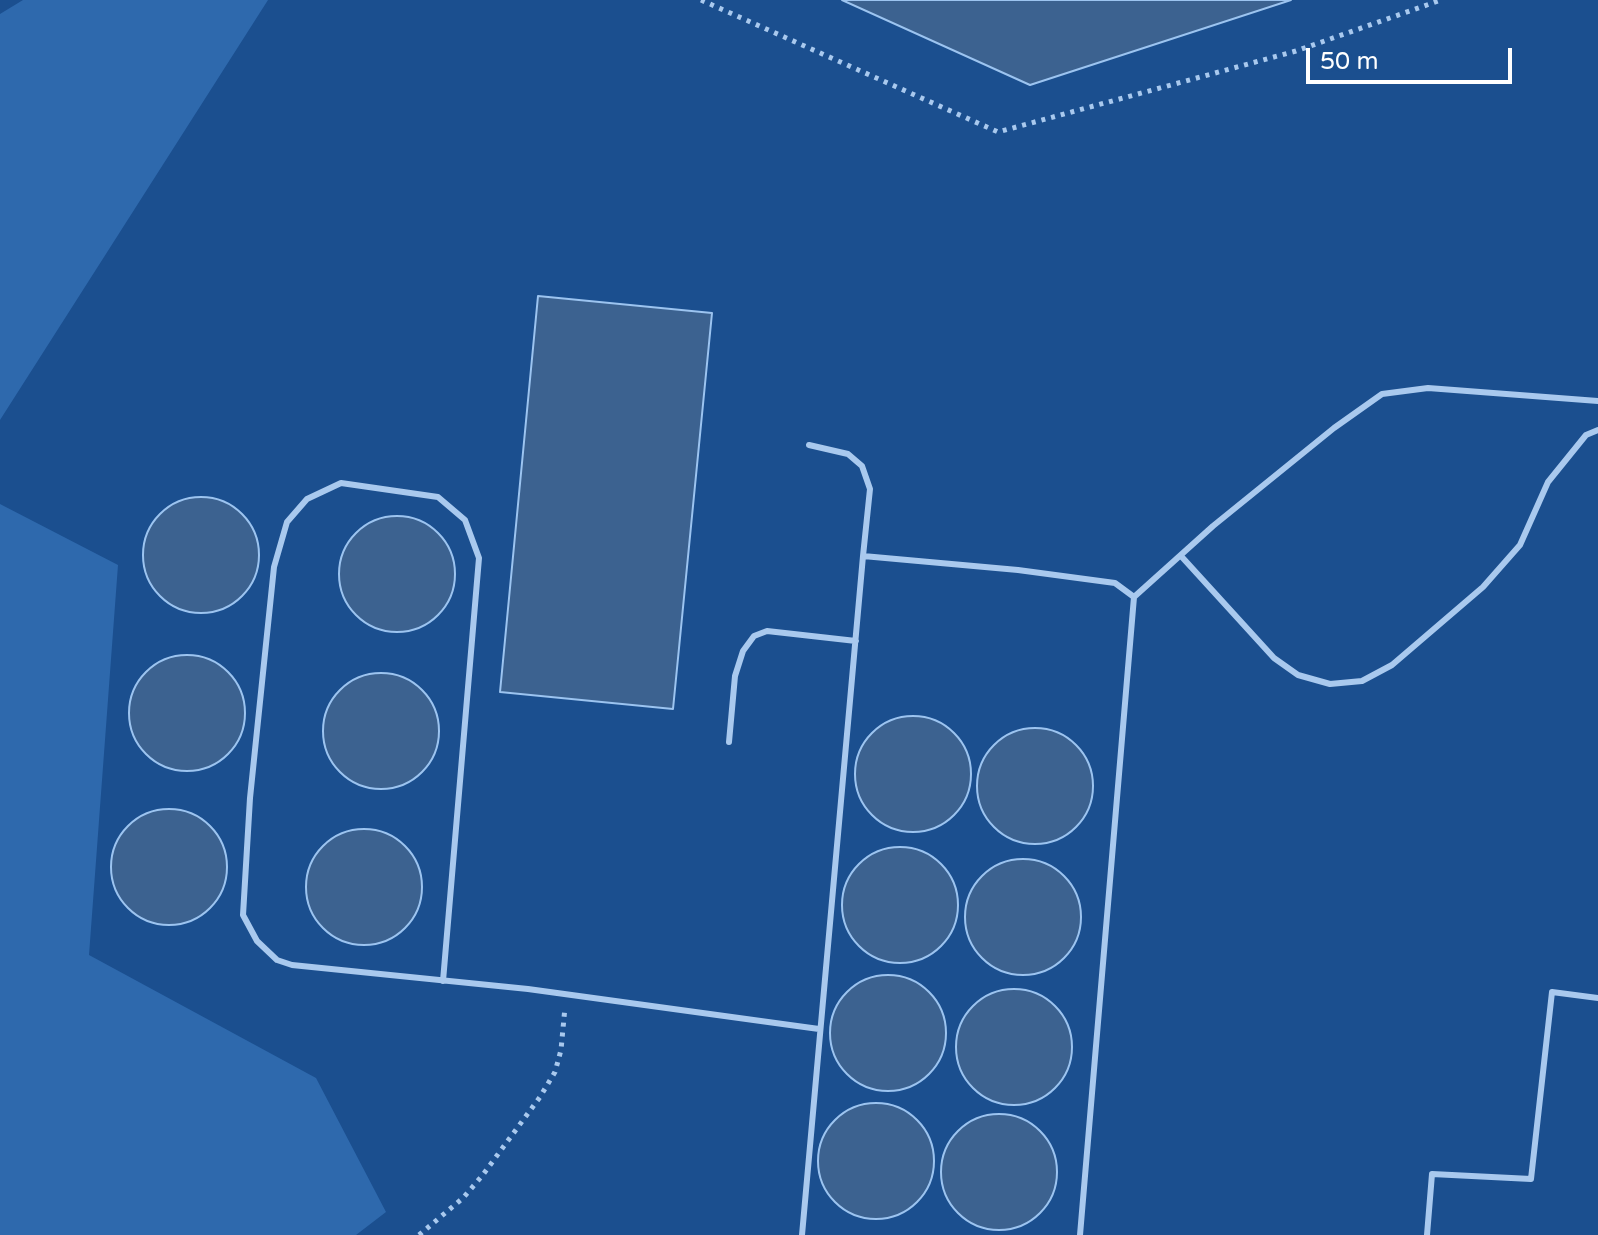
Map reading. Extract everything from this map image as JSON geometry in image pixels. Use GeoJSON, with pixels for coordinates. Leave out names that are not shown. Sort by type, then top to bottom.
{"type":"FeatureCollection","features":[{"type":"Feature","properties":{"kind":"lane"},"geometry":{"type":"LineString","coordinates":[[1080,1235],[1134,597],[1334,428],[1382,394],[1428,388],[1598,401]]}},
{"type":"Feature","properties":{"kind":"lane"},"geometry":{"type":"LineString","coordinates":[[1181,556],[1274,658],[1298,675],[1330,684],[1362,681],[1392,665],[1483,587],[1520,545],[1548,482],[1586,435],[1598,430]]}},
{"type":"Feature","properties":{"kind":"lane"},"geometry":{"type":"LineString","coordinates":[[802,1235],[870,489],[862,466],[848,454],[809,445]]}},
{"type":"Feature","properties":{"kind":"lane"},"geometry":{"type":"LineString","coordinates":[[443,981],[479,558],[465,520],[438,497],[341,483],[307,499],[287,522],[274,567],[250,798],[243,915],[257,941],[277,960],[292,965],[443,981],[566,994],[819,1029]]}},
{"type":"Feature","properties":{"kind":"lane"},"geometry":{"type":"LineString","coordinates":[[863,556],[1018,570],[1115,583],[1134,597]]}},
{"type":"Feature","properties":{"kind":"lane"},"geometry":{"type":"LineString","coordinates":[[729,742],[735,676],[743,651],[754,636],[767,631],[856,641]]}},
{"type":"Feature","properties":{"kind":"lane"},"geometry":{"type":"LineString","coordinates":[[1427,1235],[1432,1174],[1531,1179],[1552,992],[1598,998]]}},
{"type":"Feature","properties":{"kind":"path"},"geometry":{"type":"LineString","coordinates":[[701,0],[998,132],[1296,51],[1441,0]]}},
{"type":"Feature","properties":{"kind":"path"},"geometry":{"type":"LineString","coordinates":[[419,1235],[463,1198],[482,1176],[555,1072],[561,1050],[566,994]]}},
{"type":"Feature","properties":{"kind":"shaded area"},"geometry":{"type":"Polygon","coordinates":[[[23,0],[268,0],[0,420],[0,14],[23,0]]]}},
{"type":"Feature","properties":{"kind":"shaded area"},"geometry":{"type":"Polygon","coordinates":[[[842,0],[1291,0],[1030,85],[842,0]]]}},
{"type":"Feature","properties":{"kind":"shaded area"},"geometry":{"type":"Polygon","coordinates":[[[538,296],[712,313],[673,709],[500,692],[538,296]]]}},
{"type":"Feature","properties":{"kind":"shaded area"},"geometry":{"type":"Polygon","coordinates":[[[201,497],[223,502],[242,514],[254,533],[259,555],[254,577],[242,596],[223,608],[201,613],[179,608],[160,596],[148,577],[143,555],[148,533],[160,514],[179,502],[201,497]]]}},
{"type":"Feature","properties":{"kind":"shaded area"},"geometry":{"type":"Polygon","coordinates":[[[0,504],[118,565],[89,955],[316,1078],[386,1212],[356,1235],[0,1235],[0,504]]]}},
{"type":"Feature","properties":{"kind":"shaded area"},"geometry":{"type":"Polygon","coordinates":[[[397,516],[419,521],[438,533],[450,552],[455,574],[450,596],[438,615],[419,627],[397,632],[375,627],[356,615],[344,596],[339,574],[344,552],[356,533],[375,521],[397,516]]]}},
{"type":"Feature","properties":{"kind":"shaded area"},"geometry":{"type":"Polygon","coordinates":[[[187,655],[209,660],[228,672],[240,691],[245,713],[240,735],[228,754],[209,766],[187,771],[165,766],[146,754],[134,735],[129,713],[134,691],[146,672],[165,660],[187,655]]]}},
{"type":"Feature","properties":{"kind":"shaded area"},"geometry":{"type":"Polygon","coordinates":[[[381,673],[403,678],[422,690],[434,709],[439,731],[434,753],[422,772],[403,784],[381,789],[359,784],[340,772],[328,753],[323,731],[328,709],[340,690],[359,678],[381,673]]]}},
{"type":"Feature","properties":{"kind":"shaded area"},"geometry":{"type":"Polygon","coordinates":[[[913,716],[935,721],[954,733],[966,752],[971,774],[966,796],[954,815],[935,827],[913,832],[891,827],[872,815],[860,796],[855,774],[860,752],[872,733],[891,721],[913,716]]]}},
{"type":"Feature","properties":{"kind":"shaded area"},"geometry":{"type":"Polygon","coordinates":[[[1035,728],[1057,733],[1076,745],[1088,764],[1093,786],[1088,808],[1076,827],[1057,839],[1035,844],[1013,839],[994,827],[982,808],[977,786],[982,764],[994,745],[1013,733],[1035,728]]]}},
{"type":"Feature","properties":{"kind":"shaded area"},"geometry":{"type":"Polygon","coordinates":[[[169,809],[191,814],[210,826],[222,845],[227,867],[222,889],[210,908],[191,920],[169,925],[147,920],[128,908],[116,889],[111,867],[116,845],[128,826],[147,814],[169,809]]]}},
{"type":"Feature","properties":{"kind":"shaded area"},"geometry":{"type":"Polygon","coordinates":[[[364,829],[386,834],[405,846],[417,865],[422,887],[417,909],[405,928],[386,940],[364,945],[342,940],[323,928],[311,909],[306,887],[311,865],[323,846],[342,834],[364,829]]]}},
{"type":"Feature","properties":{"kind":"shaded area"},"geometry":{"type":"Polygon","coordinates":[[[900,847],[922,852],[941,864],[953,883],[958,905],[953,927],[941,946],[922,958],[900,963],[878,958],[859,946],[847,927],[842,905],[847,883],[859,864],[878,852],[900,847]]]}},
{"type":"Feature","properties":{"kind":"shaded area"},"geometry":{"type":"Polygon","coordinates":[[[1023,859],[1045,864],[1064,876],[1076,895],[1081,917],[1076,939],[1064,958],[1045,970],[1023,975],[1001,970],[982,958],[970,939],[965,917],[970,895],[982,876],[1001,864],[1023,859]]]}},
{"type":"Feature","properties":{"kind":"shaded area"},"geometry":{"type":"Polygon","coordinates":[[[888,975],[910,980],[929,992],[941,1011],[946,1033],[941,1055],[929,1074],[910,1086],[888,1091],[866,1086],[847,1074],[835,1055],[830,1033],[835,1011],[847,992],[866,980],[888,975]]]}},
{"type":"Feature","properties":{"kind":"shaded area"},"geometry":{"type":"Polygon","coordinates":[[[1014,989],[1036,994],[1055,1006],[1067,1025],[1072,1047],[1067,1069],[1055,1088],[1036,1100],[1014,1105],[992,1100],[973,1088],[961,1069],[956,1047],[961,1025],[973,1006],[992,994],[1014,989]]]}},
{"type":"Feature","properties":{"kind":"shaded area"},"geometry":{"type":"Polygon","coordinates":[[[876,1103],[898,1108],[917,1120],[929,1139],[934,1161],[929,1183],[917,1202],[898,1214],[876,1219],[854,1214],[835,1202],[823,1183],[818,1161],[823,1139],[835,1120],[854,1108],[876,1103]]]}},
{"type":"Feature","properties":{"kind":"shaded area"},"geometry":{"type":"Polygon","coordinates":[[[999,1114],[1021,1119],[1040,1131],[1052,1150],[1057,1172],[1052,1194],[1040,1213],[1021,1225],[999,1230],[977,1225],[958,1213],[946,1194],[941,1172],[946,1150],[958,1131],[977,1119],[999,1114]]]}}]}
